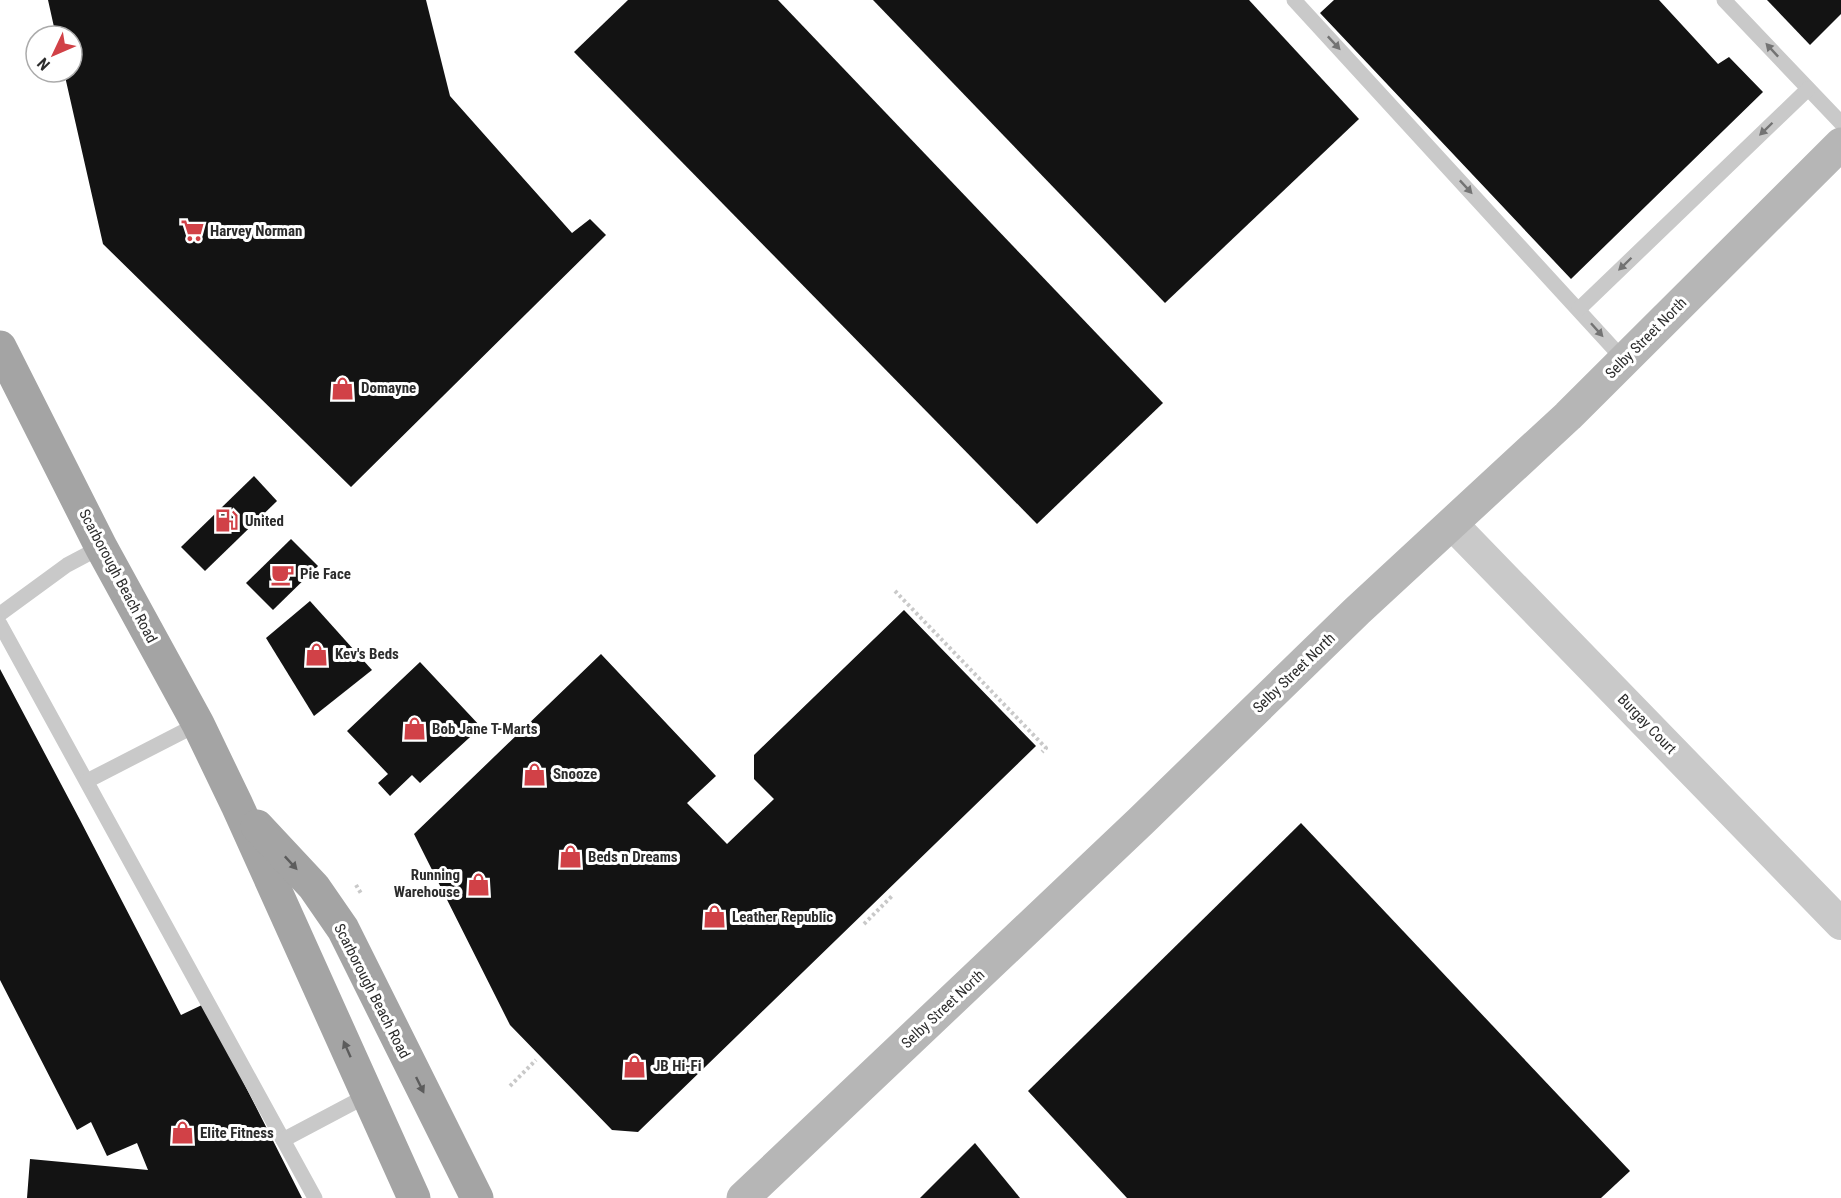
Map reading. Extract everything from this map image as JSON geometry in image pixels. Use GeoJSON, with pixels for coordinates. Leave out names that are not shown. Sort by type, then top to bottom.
{"type":"FeatureCollection","features":[{"type":"Feature","properties":{"kind":"main road","name":"Selby Street North"},"geometry":{"type":"LineString","coordinates":[[743,1198],[1142,821],[1357,611],[1568,416],[1841,144]]}},
{"type":"Feature","properties":{"kind":"main road","name":"Scarborough Beach Road"},"geometry":{"type":"LineString","coordinates":[[0,347],[102,547],[198,724],[237,805],[414,1198]]}},
{"type":"Feature","properties":{"kind":"main road","name":"Scarborough Beach Road"},"geometry":{"type":"LineString","coordinates":[[237,805],[314,887],[343,929],[477,1198]]}},
{"type":"Feature","properties":{"kind":"street","name":"Burgay Court"},"geometry":{"type":"LineString","coordinates":[[1452,524],[1841,924]]}},
{"type":"Feature","properties":{"kind":"lane"},"geometry":{"type":"LineString","coordinates":[[1294,0],[1624,360]]}},
{"type":"Feature","properties":{"kind":"lane"},"geometry":{"type":"LineString","coordinates":[[1724,0],[1841,123]]}},
{"type":"Feature","properties":{"kind":"lane"},"geometry":{"type":"LineString","coordinates":[[1578,309],[1808,89]]}},
{"type":"Feature","properties":{"kind":"lane"},"geometry":{"type":"LineString","coordinates":[[0,614],[67,566],[102,547]]}},
{"type":"Feature","properties":{"kind":"lane"},"geometry":{"type":"LineString","coordinates":[[0,624],[315,1198]]}},
{"type":"Feature","properties":{"kind":"lane"},"geometry":{"type":"LineString","coordinates":[[87,781],[198,724]]}},
{"type":"Feature","properties":{"kind":"lane"},"geometry":{"type":"LineString","coordinates":[[283,1140],[368,1095]]}},
{"type":"Feature","properties":{"kind":"path"},"geometry":{"type":"LineString","coordinates":[[895,591],[1046,748],[1042,752]]}},
{"type":"Feature","properties":{"kind":"path"},"geometry":{"type":"LineString","coordinates":[[356,885],[363,896]]}},
{"type":"Feature","properties":{"kind":"path"},"geometry":{"type":"LineString","coordinates":[[864,924],[893,896]]}},
{"type":"Feature","properties":{"kind":"path"},"geometry":{"type":"LineString","coordinates":[[510,1086],[536,1060]]}},
{"type":"Feature","properties":{"kind":"building"},"geometry":{"type":"Polygon","coordinates":[[[48,0],[426,0],[450,96],[572,233],[590,219],[606,235],[351,487],[103,244],[67,84],[84,84],[84,24],[53,24],[48,0]]]}},
{"type":"Feature","properties":{"kind":"building"},"geometry":{"type":"Polygon","coordinates":[[[628,0],[778,0],[1163,403],[1037,524],[574,52],[628,0]]]}},
{"type":"Feature","properties":{"kind":"building"},"geometry":{"type":"Polygon","coordinates":[[[873,0],[1249,0],[1359,119],[1165,303],[873,0]]]}},
{"type":"Feature","properties":{"kind":"building"},"geometry":{"type":"Polygon","coordinates":[[[1334,0],[1659,0],[1718,64],[1729,57],[1763,92],[1571,279],[1320,13],[1334,0]]]}},
{"type":"Feature","properties":{"kind":"building"},"geometry":{"type":"Polygon","coordinates":[[[1767,0],[1841,0],[1841,14],[1810,45],[1767,0]]]}},
{"type":"Feature","properties":{"kind":"building"},"geometry":{"type":"Polygon","coordinates":[[[254,476],[277,501],[205,571],[181,547],[254,476]]]}},
{"type":"Feature","properties":{"kind":"building","name":"Pie Face"},"geometry":{"type":"Polygon","coordinates":[[[291,539],[318,566],[273,610],[246,583],[291,539]]]}},
{"type":"Feature","properties":{"kind":"building","name":"Kev's Beds"},"geometry":{"type":"Polygon","coordinates":[[[310,601],[372,670],[314,716],[266,638],[310,601]]]}},
{"type":"Feature","properties":{"kind":"building","name":"Leather Republic"},"geometry":{"type":"Polygon","coordinates":[[[904,610],[1036,746],[638,1132],[612,1130],[510,1025],[414,834],[601,654],[716,776],[687,803],[727,844],[774,799],[754,779],[754,755],[904,610]]]}},
{"type":"Feature","properties":{"kind":"building","name":"Bob Jane T-Marts"},"geometry":{"type":"Polygon","coordinates":[[[420,662],[481,727],[420,783],[412,775],[390,796],[378,783],[388,774],[347,731],[420,662]]]}},
{"type":"Feature","properties":{"kind":"building"},"geometry":{"type":"Polygon","coordinates":[[[0,669],[181,1015],[204,1004],[302,1198],[27,1198],[30,1159],[148,1170],[137,1143],[107,1156],[91,1122],[77,1130],[0,980],[0,669]]]}},
{"type":"Feature","properties":{"kind":"building"},"geometry":{"type":"Polygon","coordinates":[[[1301,823],[1630,1171],[1601,1198],[1127,1198],[1028,1091],[1301,823]]]}},
{"type":"Feature","properties":{"kind":"building"},"geometry":{"type":"Polygon","coordinates":[[[975,1143],[1020,1198],[920,1198],[975,1143]]]}},
{"type":"Feature","properties":{"kind":"place","name":"Harvey Norman"},"geometry":{"type":"Point","coordinates":[192,231]}},
{"type":"Feature","properties":{"kind":"place","name":"Domayne"},"geometry":{"type":"Point","coordinates":[343,388]}},
{"type":"Feature","properties":{"kind":"place","name":"United"},"geometry":{"type":"Point","coordinates":[227,521]}},
{"type":"Feature","properties":{"kind":"place","name":"Pie Face"},"geometry":{"type":"Point","coordinates":[282,574]}},
{"type":"Feature","properties":{"kind":"place","name":"Kev's Beds"},"geometry":{"type":"Point","coordinates":[317,654]}},
{"type":"Feature","properties":{"kind":"place","name":"Bob Jane T-Marts"},"geometry":{"type":"Point","coordinates":[414,729]}},
{"type":"Feature","properties":{"kind":"place","name":"Snooze"},"geometry":{"type":"Point","coordinates":[535,774]}},
{"type":"Feature","properties":{"kind":"place","name":"Beds n Dreams"},"geometry":{"type":"Point","coordinates":[570,857]}},
{"type":"Feature","properties":{"kind":"place","name":"Running Warehouse"},"geometry":{"type":"Point","coordinates":[478,884]}},
{"type":"Feature","properties":{"kind":"place","name":"Leather Republic"},"geometry":{"type":"Point","coordinates":[714,917]}},
{"type":"Feature","properties":{"kind":"place","name":"JB Hi-Fi"},"geometry":{"type":"Point","coordinates":[635,1066]}},
{"type":"Feature","properties":{"kind":"place","name":"Elite Fitness"},"geometry":{"type":"Point","coordinates":[182,1133]}}]}
